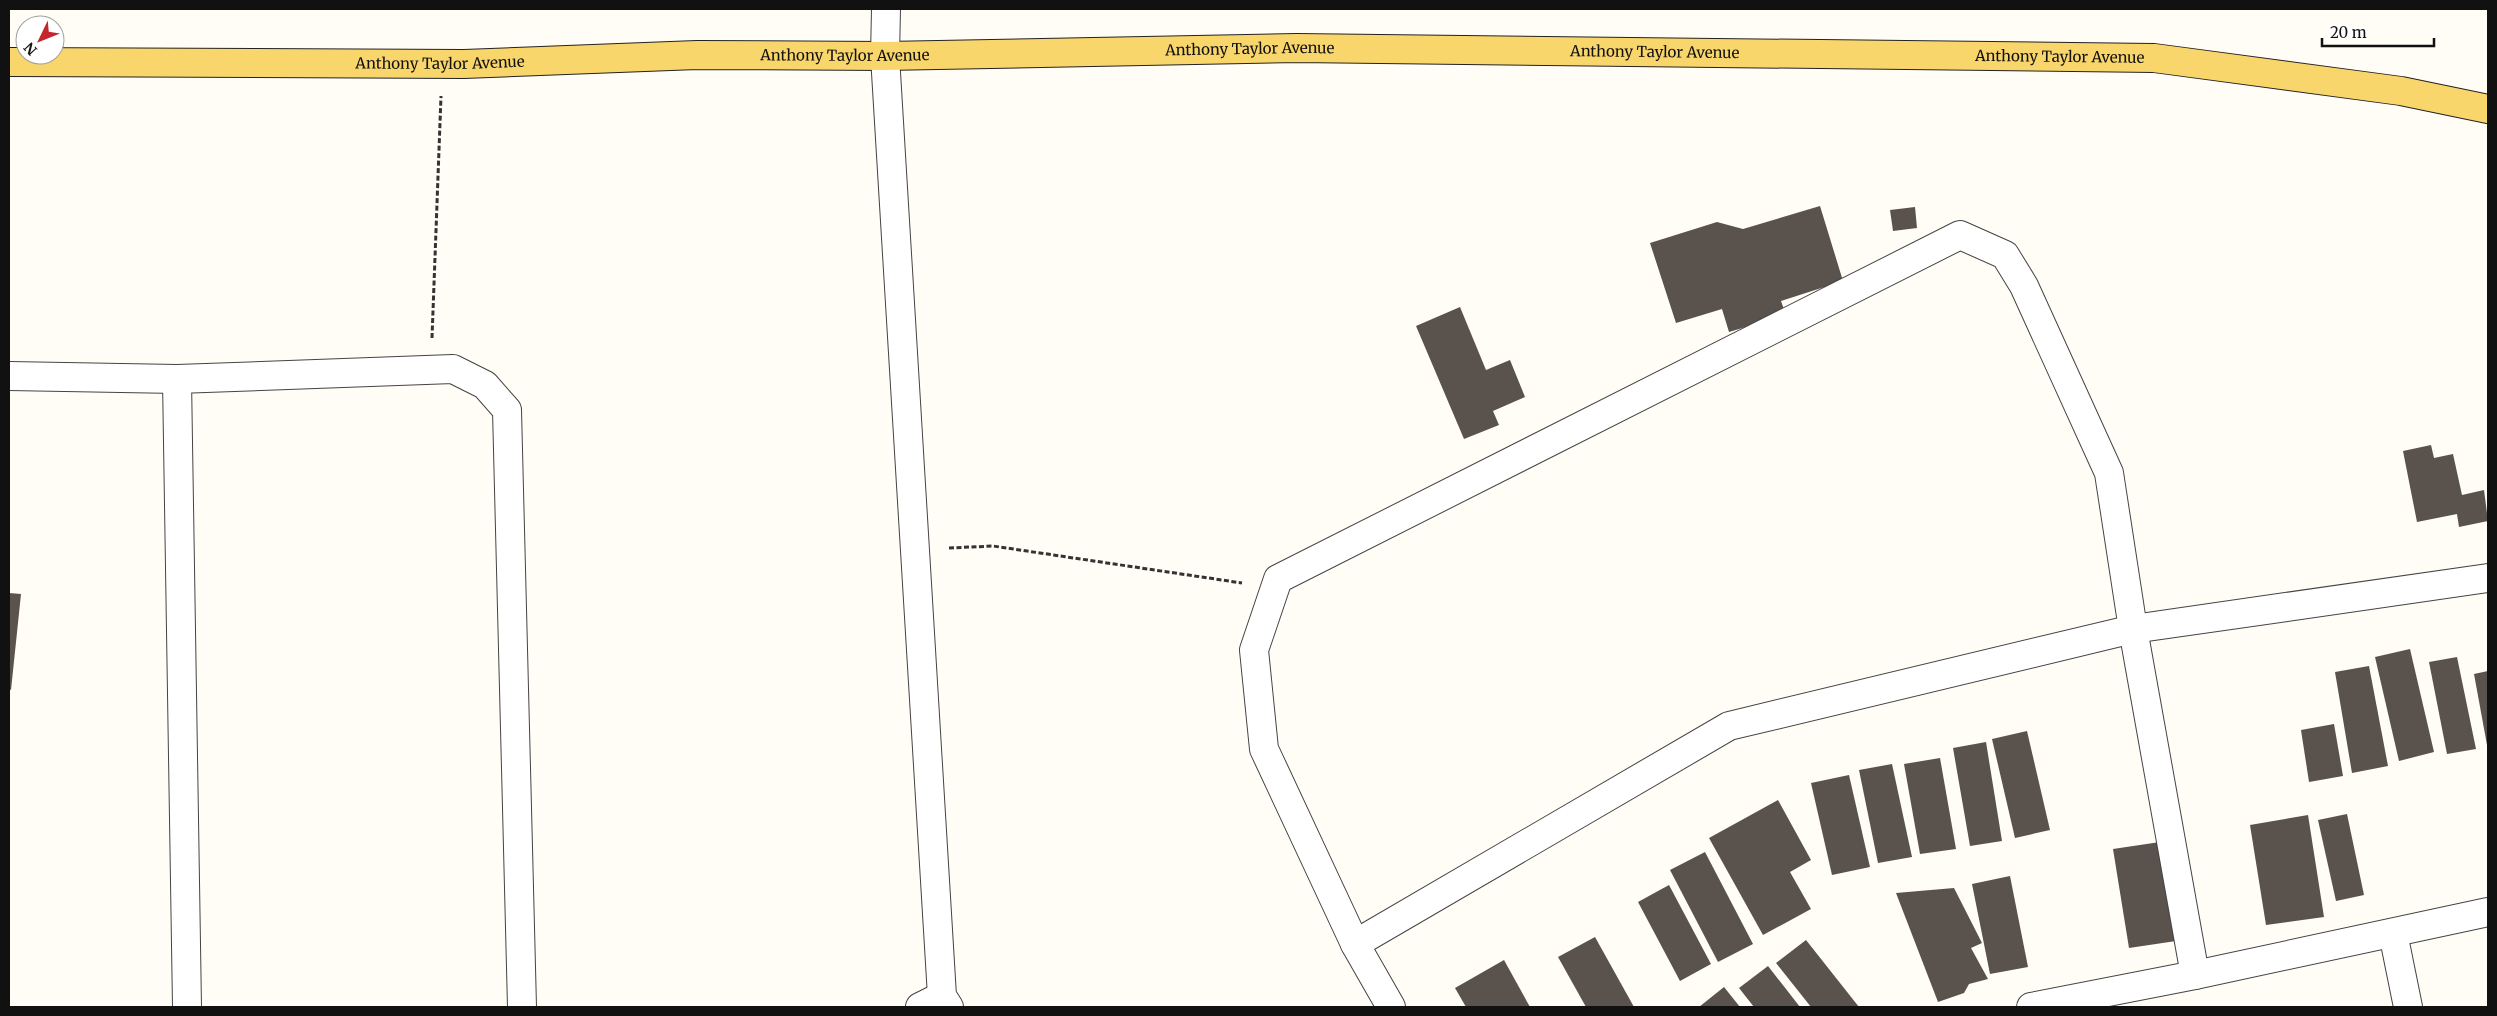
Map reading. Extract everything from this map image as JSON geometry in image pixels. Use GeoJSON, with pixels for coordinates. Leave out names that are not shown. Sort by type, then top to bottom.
{"type":"FeatureCollection","features":[{"type":"Feature","properties":{"kind":"main road","name":"Anthony Taylor Avenue"},"geometry":{"type":"LineString","coordinates":[[9,62],[442,64],[697,54],[885,56],[1307,48],[2154,58],[2401,90],[2488,110]]}},
{"type":"Feature","properties":{"kind":"street"},"geometry":{"type":"LineString","coordinates":[[886,9],[885,56],[915,549],[937,1003]]}},
{"type":"Feature","properties":{"kind":"street"},"geometry":{"type":"LineString","coordinates":[[1392,1007],[1355,944],[1264,749],[1254,650],[1278,579],[1960,235],[2005,255],[2024,286],[2109,474],[2133,629],[2195,975]]}},
{"type":"Feature","properties":{"kind":"street"},"geometry":{"type":"LineString","coordinates":[[9,376],[177,379],[453,370],[485,385],[507,410],[522,1007]]}},
{"type":"Feature","properties":{"kind":"street"},"geometry":{"type":"LineString","coordinates":[[177,379],[187,1007]]}},
{"type":"Feature","properties":{"kind":"street"},"geometry":{"type":"LineString","coordinates":[[1355,944],[1728,726],[2133,629],[2488,578]]}},
{"type":"Feature","properties":{"kind":"street"},"geometry":{"type":"LineString","coordinates":[[2031,1007],[2195,975],[2488,912]]}},
{"type":"Feature","properties":{"kind":"street"},"geometry":{"type":"LineString","coordinates":[[2393,932],[2408,1007]]}},
{"type":"Feature","properties":{"kind":"path"},"geometry":{"type":"LineString","coordinates":[[431,371],[442,64]]}},
{"type":"Feature","properties":{"kind":"path"},"geometry":{"type":"LineString","coordinates":[[915,549],[993,546],[1242,584],[1278,579]]}},
{"type":"Feature","properties":{"kind":"building"},"geometry":{"type":"Polygon","coordinates":[[[1820,206],[1843,281],[1781,301],[1786,315],[1729,332],[1722,309],[1676,323],[1650,243],[1717,222],[1743,229],[1820,206]]]}},
{"type":"Feature","properties":{"kind":"building"},"geometry":{"type":"Polygon","coordinates":[[[1915,207],[1917,228],[1893,231],[1890,210],[1915,207]]]}},
{"type":"Feature","properties":{"kind":"building"},"geometry":{"type":"Polygon","coordinates":[[[1460,307],[1486,370],[1510,360],[1525,397],[1493,411],[1499,425],[1464,439],[1416,326],[1460,307]]]}},
{"type":"Feature","properties":{"kind":"building"},"geometry":{"type":"Polygon","coordinates":[[[2431,445],[2434,458],[2453,454],[2462,495],[2484,490],[2488,521],[2459,527],[2457,514],[2417,522],[2403,451],[2431,445]]]}},
{"type":"Feature","properties":{"kind":"building"},"geometry":{"type":"Polygon","coordinates":[[[9,593],[21,594],[11,690],[9,689],[9,593]]]}},
{"type":"Feature","properties":{"kind":"building"},"geometry":{"type":"Polygon","coordinates":[[[2410,649],[2434,752],[2399,761],[2375,657],[2410,649]]]}},
{"type":"Feature","properties":{"kind":"building"},"geometry":{"type":"Polygon","coordinates":[[[2457,657],[2476,749],[2447,754],[2429,662],[2457,657]]]}},
{"type":"Feature","properties":{"kind":"building"},"geometry":{"type":"Polygon","coordinates":[[[2369,666],[2388,766],[2352,773],[2335,672],[2369,666]]]}},
{"type":"Feature","properties":{"kind":"building"},"geometry":{"type":"Polygon","coordinates":[[[2488,671],[2488,745],[2487,745],[2474,674],[2488,671]]]}},
{"type":"Feature","properties":{"kind":"building"},"geometry":{"type":"Polygon","coordinates":[[[2334,724],[2343,776],[2309,782],[2301,730],[2334,724]]]}},
{"type":"Feature","properties":{"kind":"building"},"geometry":{"type":"Polygon","coordinates":[[[2027,731],[2050,830],[2015,838],[1992,739],[2027,731]]]}},
{"type":"Feature","properties":{"kind":"building"},"geometry":{"type":"Polygon","coordinates":[[[1986,742],[2002,841],[1970,846],[1953,748],[1986,742]]]}},
{"type":"Feature","properties":{"kind":"building"},"geometry":{"type":"Polygon","coordinates":[[[1940,758],[1956,849],[1920,854],[1904,764],[1940,758]]]}},
{"type":"Feature","properties":{"kind":"building"},"geometry":{"type":"Polygon","coordinates":[[[1892,764],[1912,857],[1878,863],[1859,770],[1892,764]]]}},
{"type":"Feature","properties":{"kind":"building"},"geometry":{"type":"Polygon","coordinates":[[[1849,775],[1870,867],[1832,875],[1811,783],[1849,775]]]}},
{"type":"Feature","properties":{"kind":"building"},"geometry":{"type":"Polygon","coordinates":[[[1778,800],[1811,860],[1790,872],[1811,909],[1763,935],[1709,838],[1778,800]]]}},
{"type":"Feature","properties":{"kind":"building"},"geometry":{"type":"Polygon","coordinates":[[[2347,814],[2364,895],[2336,901],[2318,820],[2347,814]]]}},
{"type":"Feature","properties":{"kind":"building"},"geometry":{"type":"Polygon","coordinates":[[[2308,815],[2324,917],[2266,925],[2250,825],[2308,815]]]}},
{"type":"Feature","properties":{"kind":"building"},"geometry":{"type":"Polygon","coordinates":[[[2160,842],[2176,941],[2129,948],[2113,849],[2160,842]]]}},
{"type":"Feature","properties":{"kind":"building"},"geometry":{"type":"Polygon","coordinates":[[[1705,852],[1753,944],[1718,962],[1670,870],[1705,852]]]}},
{"type":"Feature","properties":{"kind":"building"},"geometry":{"type":"Polygon","coordinates":[[[2010,876],[2028,967],[1990,974],[1972,884],[2010,876]]]}},
{"type":"Feature","properties":{"kind":"building"},"geometry":{"type":"Polygon","coordinates":[[[1669,885],[1711,964],[1680,981],[1638,902],[1669,885]]]}},
{"type":"Feature","properties":{"kind":"building"},"geometry":{"type":"Polygon","coordinates":[[[1954,888],[1982,943],[1971,948],[1988,979],[1969,984],[1964,993],[1938,1002],[1896,893],[1954,888]]]}},
{"type":"Feature","properties":{"kind":"building"},"geometry":{"type":"Polygon","coordinates":[[[1595,937],[1634,1007],[1586,1007],[1558,957],[1595,937]]]}},
{"type":"Feature","properties":{"kind":"building"},"geometry":{"type":"Polygon","coordinates":[[[1806,940],[1859,1007],[1811,1007],[1776,963],[1806,940]]]}},
{"type":"Feature","properties":{"kind":"building"},"geometry":{"type":"Polygon","coordinates":[[[1504,960],[1530,1007],[1466,1007],[1455,988],[1504,960]]]}},
{"type":"Feature","properties":{"kind":"building"},"geometry":{"type":"Polygon","coordinates":[[[1768,966],[1800,1007],[1754,1007],[1739,988],[1768,966]]]}},
{"type":"Feature","properties":{"kind":"building"},"geometry":{"type":"Polygon","coordinates":[[[1724,987],[1740,1007],[1699,1007],[1724,987]]]}}]}
